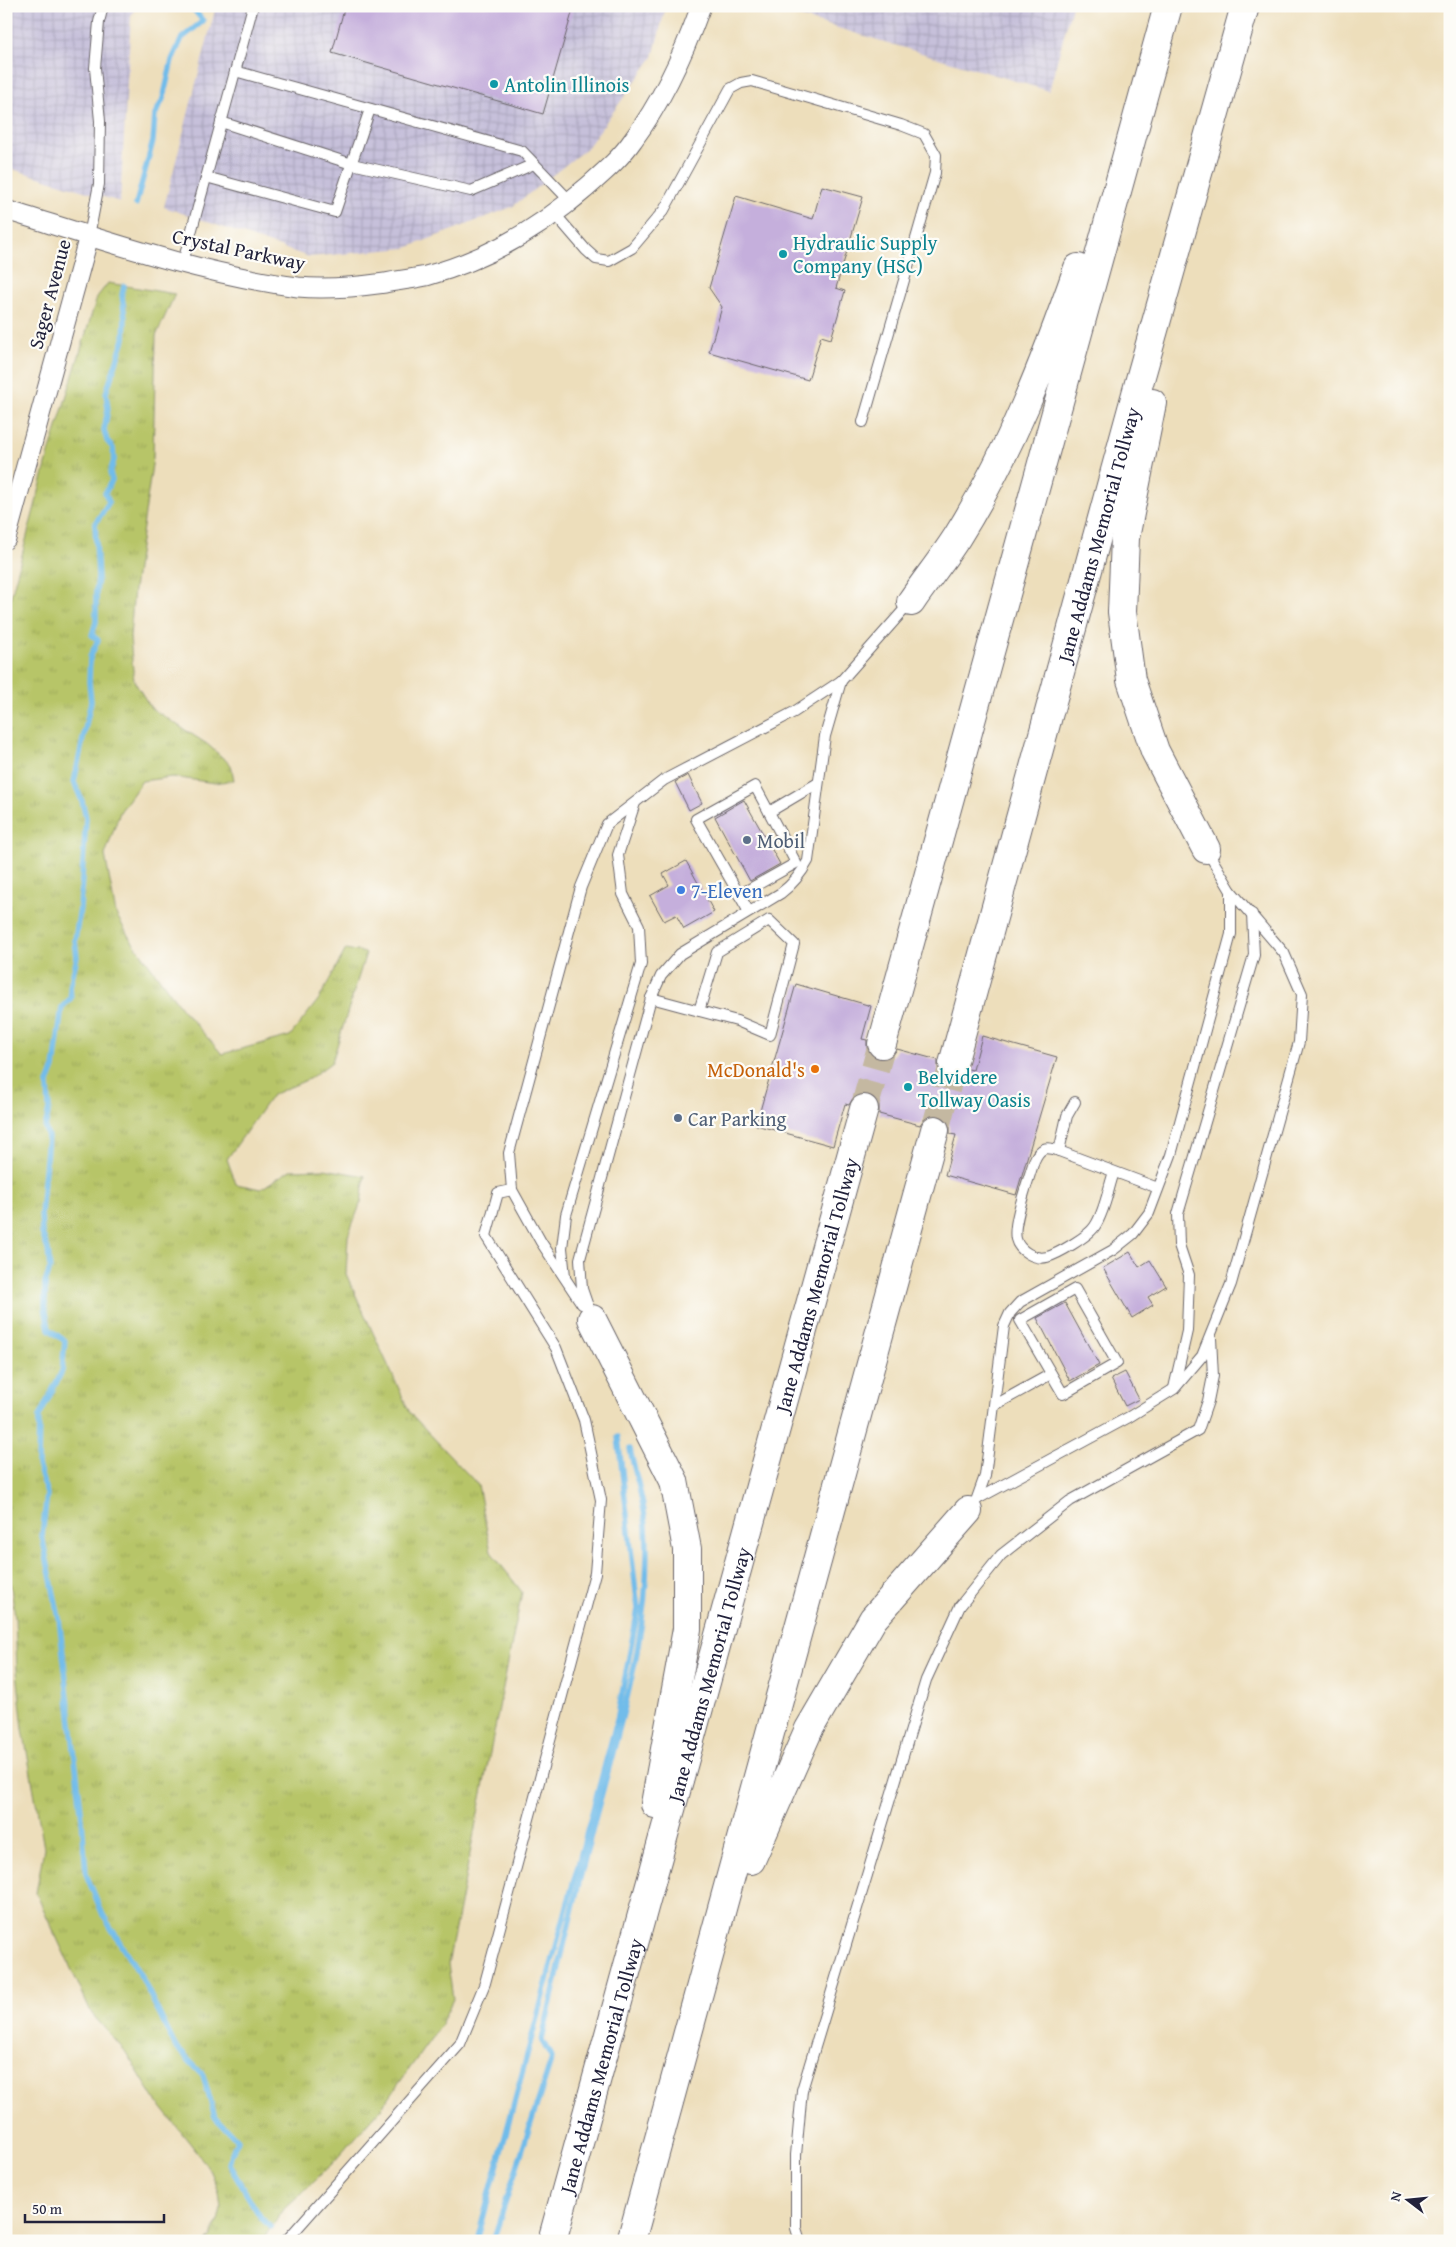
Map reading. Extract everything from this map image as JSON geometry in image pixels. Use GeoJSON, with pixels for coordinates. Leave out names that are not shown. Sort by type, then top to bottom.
{"type":"FeatureCollection","features":[{"type":"Feature","properties":{"kind":"highway"},"geometry":{"type":"LineString","coordinates":[[882,1044],[1168,6]]}},
{"type":"Feature","properties":{"kind":"highway"},"geometry":{"type":"LineString","coordinates":[[1206,849],[1155,751],[1131,680],[1122,612],[1124,538],[1147,423],[1245,6]]}},
{"type":"Feature","properties":{"kind":"highway","name":"Jane Addams Memorial Tollway"},"geometry":{"type":"LineString","coordinates":[[953,1064],[1139,383],[1245,6]]}},
{"type":"Feature","properties":{"kind":"highway"},"geometry":{"type":"LineString","coordinates":[[911,602],[957,537],[996,468],[1049,352],[1160,35]]}},
{"type":"Feature","properties":{"kind":"highway","name":"Jane Addams Memorial Tollway"},"geometry":{"type":"LineString","coordinates":[[552,2241],[864,1109]]}},
{"type":"Feature","properties":{"kind":"highway"},"geometry":{"type":"LineString","coordinates":[[631,2241],[935,1130]]}},
{"type":"Feature","properties":{"kind":"highway"},"geometry":{"type":"LineString","coordinates":[[591,2099],[630,1923],[672,1717],[687,1629],[687,1549],[674,1481],[592,1319]]}},
{"type":"Feature","properties":{"kind":"highway"},"geometry":{"type":"LineString","coordinates":[[675,2084],[756,1846],[808,1729],[873,1619],[973,1504]]}},
{"type":"Feature","properties":{"kind":"street","name":"Crystal Parkway"},"geometry":{"type":"LineString","coordinates":[[6,210],[89,236],[183,262],[299,287],[350,288],[425,276],[465,263],[521,236],[555,214],[609,168],[633,141],[654,109],[686,46],[701,6]]}},
{"type":"Feature","properties":{"kind":"street","name":"Sager Avenue"},"geometry":{"type":"LineString","coordinates":[[6,539],[89,236]]}},
{"type":"Feature","properties":{"kind":"lane"},"geometry":{"type":"LineString","coordinates":[[89,236],[99,184],[100,121],[95,68],[99,22],[103,6]]}},
{"type":"Feature","properties":{"kind":"lane"},"geometry":{"type":"LineString","coordinates":[[183,262],[252,6]]}},
{"type":"Feature","properties":{"kind":"lane"},"geometry":{"type":"LineString","coordinates":[[235,71],[522,151],[570,201]]}},
{"type":"Feature","properties":{"kind":"lane"},"geometry":{"type":"LineString","coordinates":[[555,214],[596,259],[609,261],[632,248],[664,210],[730,89],[741,83],[752,81],[901,125],[924,134],[936,155],[935,173],[863,422]]}},
{"type":"Feature","properties":{"kind":"lane"},"geometry":{"type":"LineString","coordinates":[[206,177],[335,212],[370,109]]}},
{"type":"Feature","properties":{"kind":"lane"},"geometry":{"type":"LineString","coordinates":[[221,122],[352,164],[471,191],[534,164]]}},
{"type":"Feature","properties":{"kind":"lane"},"geometry":{"type":"LineString","coordinates":[[592,1319],[541,1242],[512,1190],[509,1153],[581,887],[607,824],[664,780],[794,712],[840,681],[911,602]]}},
{"type":"Feature","properties":{"kind":"lane"},"geometry":{"type":"LineString","coordinates":[[592,1319],[582,1289],[580,1259],[652,998],[661,976],[680,954],[781,893],[793,884],[808,861],[825,736],[840,681]]}},
{"type":"Feature","properties":{"kind":"lane"},"geometry":{"type":"LineString","coordinates":[[769,812],[818,783]]}},
{"type":"Feature","properties":{"kind":"lane"},"geometry":{"type":"LineString","coordinates":[[740,895],[796,863],[755,786],[696,819],[749,912]]}},
{"type":"Feature","properties":{"kind":"lane"},"geometry":{"type":"LineString","coordinates":[[565,1278],[562,1248],[566,1216],[641,964],[638,926],[623,894],[618,855],[635,803]]}},
{"type":"Feature","properties":{"kind":"lane"},"geometry":{"type":"LineString","coordinates":[[973,1504],[1129,1417],[1174,1389],[1202,1356],[1231,1284],[1299,1042],[1302,994],[1284,953],[1231,891],[1206,849]]}},
{"type":"Feature","properties":{"kind":"lane"},"geometry":{"type":"LineString","coordinates":[[973,1504],[985,1476],[1004,1326],[1010,1313],[1020,1302],[1112,1250],[1133,1234],[1149,1213],[1171,1155],[1231,934],[1231,891]]}},
{"type":"Feature","properties":{"kind":"lane"},"geometry":{"type":"LineString","coordinates":[[1174,1389],[1187,1331],[1189,1275],[1179,1245],[1178,1214],[1254,955],[1252,914]]}},
{"type":"Feature","properties":{"kind":"lane"},"geometry":{"type":"LineString","coordinates":[[652,998],[699,1011],[737,1021],[770,1035],[794,944],[769,920],[718,952],[699,1011]]}},
{"type":"Feature","properties":{"kind":"lane"},"geometry":{"type":"LineString","coordinates":[[1059,1151],[1067,1116],[1076,1102]]}},
{"type":"Feature","properties":{"kind":"lane"},"geometry":{"type":"LineString","coordinates":[[1114,1172],[1099,1219],[1094,1228],[1053,1255],[1040,1258],[1018,1245],[1016,1238],[1018,1219],[1038,1152],[1043,1148],[1059,1151],[1158,1188]]}},
{"type":"Feature","properties":{"kind":"lane"},"geometry":{"type":"LineString","coordinates":[[286,2241],[460,2044],[485,1983],[595,1573],[601,1500],[584,1420],[556,1348],[486,1236],[498,1193],[512,1190]]}},
{"type":"Feature","properties":{"kind":"lane"},"geometry":{"type":"LineString","coordinates":[[1067,1275],[1075,1289],[1117,1363],[1062,1394],[1020,1320],[1075,1289]]}},
{"type":"Feature","properties":{"kind":"lane"},"geometry":{"type":"LineString","coordinates":[[800,2241],[796,2228],[796,2155],[802,2090],[926,1680],[960,1606],[1001,1555],[1070,1501],[1198,1430],[1208,1401],[1213,1376],[1210,1338]]}},
{"type":"Feature","properties":{"kind":"lane"},"geometry":{"type":"LineString","coordinates":[[995,1405],[1051,1374]]}},
{"type":"Feature","properties":{"kind":"shaded area"},"geometry":{"type":"Polygon","coordinates":[[[6,6],[136,6],[131,16],[120,202],[6,167],[6,6]]]}},
{"type":"Feature","properties":{"kind":"shaded area"},"geometry":{"type":"Polygon","coordinates":[[[216,6],[666,6],[653,57],[587,148],[512,207],[406,248],[309,257],[164,207],[216,6]]]}},
{"type":"Feature","properties":{"kind":"shaded area"},"geometry":{"type":"Polygon","coordinates":[[[764,6],[1072,6],[1049,91],[764,6]]]}},
{"type":"Feature","properties":{"kind":"green space"},"geometry":{"type":"Polygon","coordinates":[[[108,283],[175,294],[156,336],[153,458],[134,589],[130,637],[134,681],[151,708],[207,744],[231,765],[234,780],[215,783],[172,777],[142,781],[120,812],[105,855],[116,914],[129,937],[182,1009],[222,1054],[290,1036],[319,999],[346,949],[366,953],[332,1062],[309,1079],[272,1095],[227,1159],[236,1184],[261,1189],[290,1170],[324,1169],[365,1176],[361,1202],[348,1236],[346,1274],[410,1413],[478,1485],[491,1552],[522,1592],[448,1964],[453,1999],[440,2026],[380,2110],[331,2165],[285,2208],[261,2241],[206,2241],[211,2236],[218,2221],[221,2208],[219,2192],[212,2174],[154,2098],[125,2051],[92,2014],[36,1893],[44,1848],[23,1729],[17,1671],[15,1616],[6,1550],[6,615],[50,450],[97,297],[108,283]]]}},
{"type":"Feature","properties":{"kind":"building","name":"Antolin Illinois"},"geometry":{"type":"Polygon","coordinates":[[[345,6],[574,6],[543,114],[332,53],[345,6]]]}},
{"type":"Feature","properties":{"kind":"building","name":"Hydraulic Supply Company (HSC)"},"geometry":{"type":"Polygon","coordinates":[[[822,186],[863,197],[836,288],[845,291],[831,339],[821,336],[808,380],[709,352],[722,307],[709,288],[736,196],[813,219],[822,186]]]}},
{"type":"Feature","properties":{"kind":"building"},"geometry":{"type":"Polygon","coordinates":[[[688,775],[702,803],[689,810],[675,782],[688,775]]]}},
{"type":"Feature","properties":{"kind":"building","name":"Mobil"},"geometry":{"type":"Polygon","coordinates":[[[744,800],[780,864],[750,881],[715,817],[744,800]]]}},
{"type":"Feature","properties":{"kind":"building","name":"7-Eleven"},"geometry":{"type":"Polygon","coordinates":[[[686,861],[714,912],[684,929],[676,915],[664,921],[650,896],[669,885],[663,874],[686,861]]]}},
{"type":"Feature","properties":{"kind":"building","name":"Belvidere Tollway Oasis"},"geometry":{"type":"Polygon","coordinates":[[[796,984],[871,1006],[862,1039],[867,1040],[867,1048],[871,1055],[878,1059],[886,1059],[893,1055],[897,1049],[938,1060],[938,1068],[942,1075],[948,1079],[957,1079],[964,1075],[968,1069],[973,1070],[982,1036],[1057,1057],[1016,1195],[945,1175],[956,1135],[950,1134],[950,1127],[946,1119],[940,1115],[932,1115],[924,1119],[920,1125],[879,1114],[879,1105],[875,1098],[869,1094],[860,1094],[853,1098],[849,1105],[845,1104],[833,1146],[756,1125],[796,984]]]}},
{"type":"Feature","properties":{"kind":"building"},"geometry":{"type":"Polygon","coordinates":[[[1130,1252],[1139,1267],[1150,1260],[1166,1286],[1148,1297],[1153,1305],[1132,1318],[1103,1268],[1130,1252]]]}},
{"type":"Feature","properties":{"kind":"building"},"geometry":{"type":"Polygon","coordinates":[[[1065,1303],[1099,1365],[1070,1381],[1037,1318],[1065,1303]]]}},
{"type":"Feature","properties":{"kind":"building"},"geometry":{"type":"Polygon","coordinates":[[[1125,1372],[1139,1399],[1125,1406],[1111,1379],[1125,1372]]]}},
{"type":"Feature","properties":{"kind":"waterway"},"geometry":{"type":"LineString","coordinates":[[136,204],[153,141],[155,115],[163,99],[172,60],[182,38],[203,21],[191,6]]}},
{"type":"Feature","properties":{"kind":"waterway"},"geometry":{"type":"LineString","coordinates":[[124,286],[122,295],[125,318],[124,339],[106,393],[108,409],[104,430],[107,441],[113,448],[114,460],[110,473],[112,480],[105,493],[109,502],[95,524],[98,578],[96,622],[92,635],[98,640],[90,657],[89,682],[91,701],[74,782],[82,801],[86,818],[80,908],[75,940],[77,957],[70,987],[71,998],[62,1007],[54,1068],[48,1083],[49,1109],[45,1128],[48,1137],[41,1214],[42,1233],[48,1250],[50,1269],[45,1283],[45,1307],[49,1329],[65,1341],[62,1371],[39,1417],[38,1465],[47,1494],[42,1536],[59,1618],[82,1819],[86,1874],[103,1915],[142,1978],[175,2046],[203,2075],[215,2117],[237,2140],[228,2163],[261,2218],[271,2227]]}},
{"type":"Feature","properties":{"kind":"waterway"},"geometry":{"type":"LineString","coordinates":[[477,2241],[617,1720],[638,1609],[618,1437]]}},
{"type":"Feature","properties":{"kind":"waterway"},"geometry":{"type":"LineString","coordinates":[[493,2241],[552,2058],[542,2040],[580,1877],[632,1676],[639,1639],[647,1564],[646,1526],[630,1449]]}},
{"type":"Feature","properties":{"kind":"tunnel"},"geometry":{"type":"LineString","coordinates":[[864,1109],[882,1044]]}},
{"type":"Feature","properties":{"kind":"tunnel"},"geometry":{"type":"LineString","coordinates":[[935,1130],[953,1064]]}},
{"type":"Feature","properties":{"kind":"place","name":"Antolin Illinois"},"geometry":{"type":"Point","coordinates":[494,84]}},
{"type":"Feature","properties":{"kind":"place","name":"Hydraulic Supply Company (HSC)"},"geometry":{"type":"Point","coordinates":[783,254]}},
{"type":"Feature","properties":{"kind":"place","name":"Mobil"},"geometry":{"type":"Point","coordinates":[747,840]}},
{"type":"Feature","properties":{"kind":"place","name":"7-Eleven"},"geometry":{"type":"Point","coordinates":[681,890]}},
{"type":"Feature","properties":{"kind":"place","name":"McDonald's"},"geometry":{"type":"Point","coordinates":[815,1069]}},
{"type":"Feature","properties":{"kind":"place","name":"Belvidere Tollway Oasis"},"geometry":{"type":"Point","coordinates":[908,1087]}},
{"type":"Feature","properties":{"kind":"place","name":"Car Parking"},"geometry":{"type":"Point","coordinates":[678,1118]}}]}
